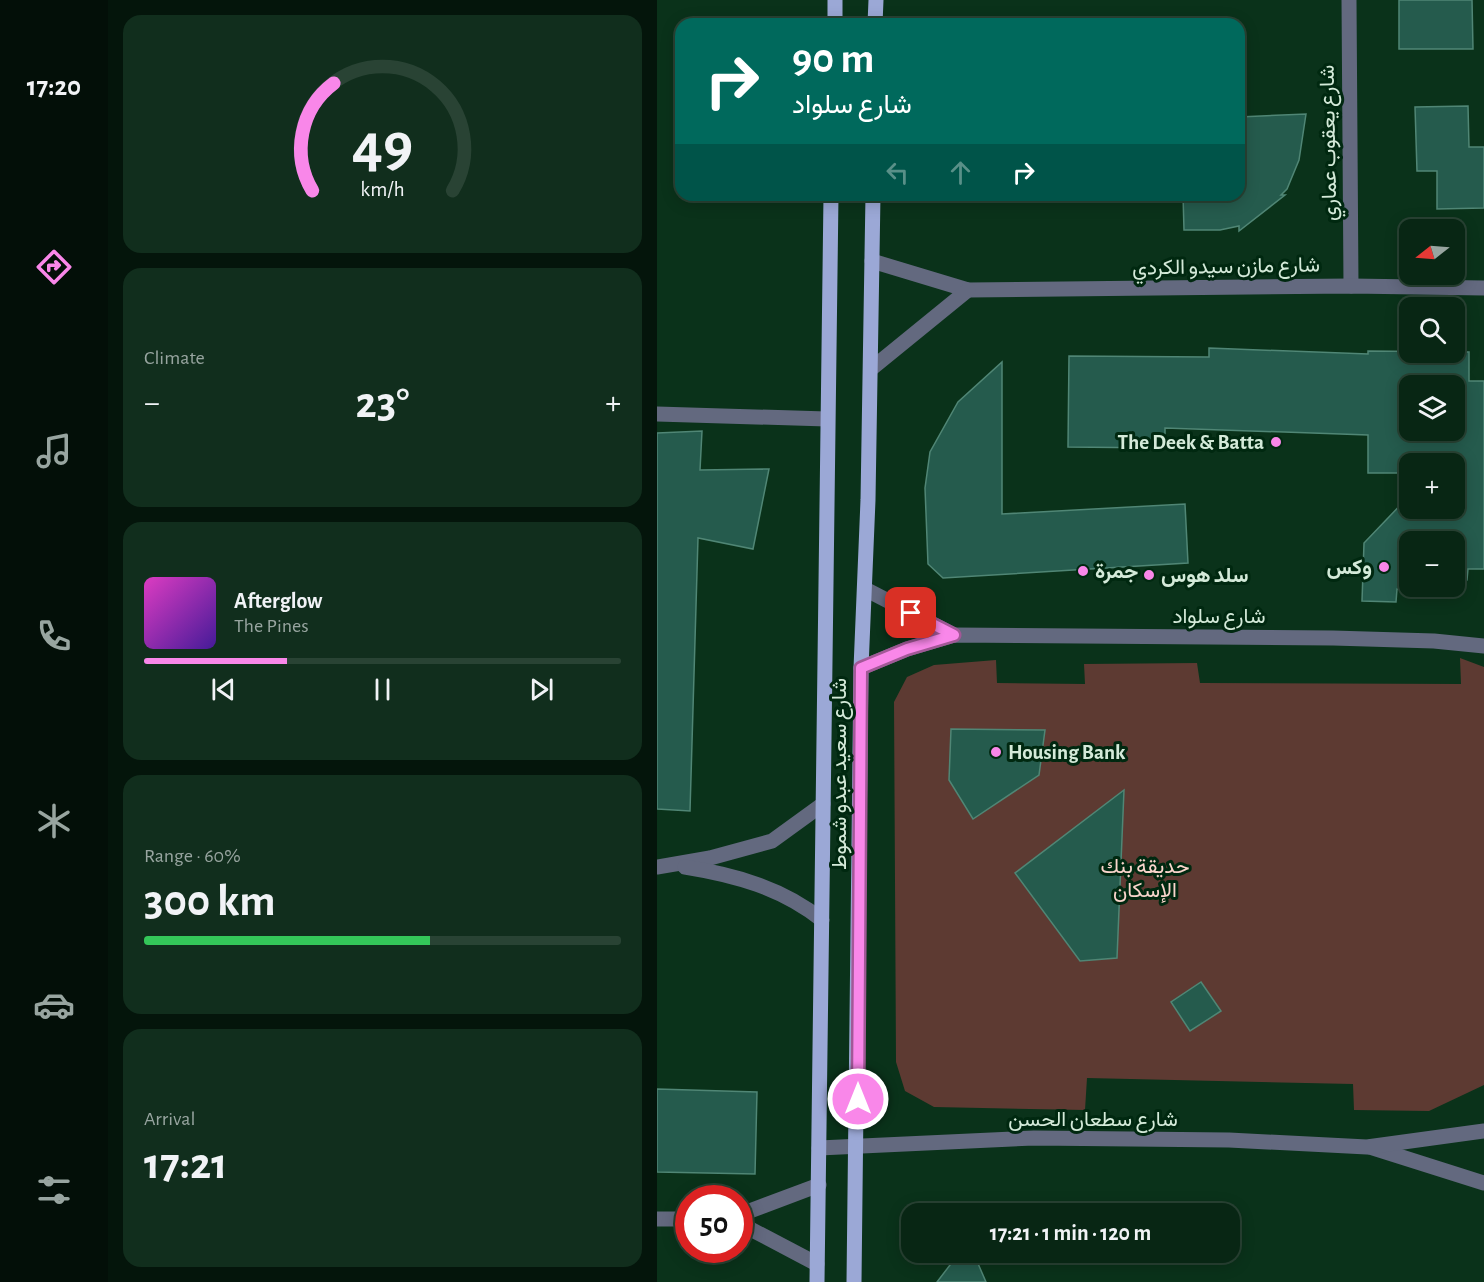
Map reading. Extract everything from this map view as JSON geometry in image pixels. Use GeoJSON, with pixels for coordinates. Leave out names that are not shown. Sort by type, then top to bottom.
{"type":"FeatureCollection","features":[{"type":"Feature","properties":{"kind":"main road"},"geometry":{"type":"LineString","coordinates":[[835,0],[835,18]]}},
{"type":"Feature","properties":{"kind":"main road"},"geometry":{"type":"LineString","coordinates":[[875,18],[876,0]]}},
{"type":"Feature","properties":{"kind":"main road","name":"شارع سعيد عبدو شموط"},"geometry":{"type":"LineString","coordinates":[[817,1282],[831,201]]}},
{"type":"Feature","properties":{"kind":"main road","name":"شارع سعيد عبدو شموط"},"geometry":{"type":"LineString","coordinates":[[855,1282],[861,668],[871,369],[873,201]]}},
{"type":"Feature","properties":{"kind":"street","name":"شارع يعقوب عماري"},"geometry":{"type":"LineString","coordinates":[[1349,0],[1351,286]]}},
{"type":"Feature","properties":{"kind":"street","name":"شارع مازن سيدو الكردي"},"geometry":{"type":"LineString","coordinates":[[872,261],[968,290],[1351,286],[1484,288]]}},
{"type":"Feature","properties":{"kind":"street"},"geometry":{"type":"LineString","coordinates":[[871,369],[968,290]]}},
{"type":"Feature","properties":{"kind":"street"},"geometry":{"type":"LineString","coordinates":[[657,414],[827,419]]}},
{"type":"Feature","properties":{"kind":"street","name":"شارع سلواد"},"geometry":{"type":"LineString","coordinates":[[865,589],[954,635]]}},
{"type":"Feature","properties":{"kind":"street","name":"شارع سلواد"},"geometry":{"type":"LineString","coordinates":[[861,668],[907,649],[954,635],[1333,638],[1434,641],[1484,646]]}},
{"type":"Feature","properties":{"kind":"street"},"geometry":{"type":"LineString","coordinates":[[657,867],[676,865],[771,841],[823,804]]}},
{"type":"Feature","properties":{"kind":"street"},"geometry":{"type":"LineString","coordinates":[[676,865],[750,881],[788,896],[822,920]]}},
{"type":"Feature","properties":{"kind":"street","name":"شارع سطعان الحسن"},"geometry":{"type":"LineString","coordinates":[[819,1148],[1035,1137],[1229,1140],[1367,1147],[1484,1131]]}},
{"type":"Feature","properties":{"kind":"street","name":"شارع سطعان الحسن"},"geometry":{"type":"LineString","coordinates":[[1367,1147],[1484,1182]]}},
{"type":"Feature","properties":{"kind":"street"},"geometry":{"type":"LineString","coordinates":[[753,1210],[819,1185]]}},
{"type":"Feature","properties":{"kind":"street"},"geometry":{"type":"LineString","coordinates":[[657,1219],[675,1219]]}},
{"type":"Feature","properties":{"kind":"street"},"geometry":{"type":"LineString","coordinates":[[753,1230],[817,1264]]}},
{"type":"Feature","properties":{"kind":"green space","name":"حديقة بنك الإسكان"},"geometry":{"type":"Polygon","coordinates":[[[1460,658],[1484,667],[1484,1085],[1429,1111],[1354,1110],[1353,1084],[1087,1078],[1085,1110],[934,1107],[905,1091],[896,1062],[894,702],[907,677],[934,665],[996,660],[997,683],[1085,684],[1084,664],[1197,663],[1200,683],[1461,684],[1460,658]]]}},
{"type":"Feature","properties":{"kind":"building"},"geometry":{"type":"Polygon","coordinates":[[[1399,0],[1472,0],[1473,49],[1399,49],[1399,0]]]}},
{"type":"Feature","properties":{"kind":"building"},"geometry":{"type":"Polygon","coordinates":[[[1468,106],[1469,147],[1484,147],[1484,208],[1437,209],[1437,171],[1417,171],[1415,107],[1468,106]]]}},
{"type":"Feature","properties":{"kind":"building"},"geometry":{"type":"Polygon","coordinates":[[[1306,114],[1299,160],[1287,189],[1281,195],[1285,195],[1239,231],[1239,226],[1220,230],[1184,230],[1183,201],[1245,201],[1245,117],[1306,114]]]}},
{"type":"Feature","properties":{"kind":"building"},"geometry":{"type":"Polygon","coordinates":[[[1209,348],[1368,354],[1368,351],[1399,351],[1399,363],[1465,363],[1465,352],[1469,352],[1469,381],[1484,381],[1484,569],[1468,569],[1467,580],[1465,580],[1465,531],[1399,531],[1399,589],[1397,589],[1396,602],[1362,601],[1364,543],[1399,506],[1399,519],[1465,519],[1465,453],[1399,453],[1399,473],[1368,473],[1368,435],[1165,428],[1165,448],[1068,447],[1069,356],[1209,357],[1209,348]]]}},
{"type":"Feature","properties":{"kind":"building"},"geometry":{"type":"Polygon","coordinates":[[[1002,362],[1002,514],[1185,504],[1188,563],[943,578],[928,564],[925,488],[930,452],[958,402],[1002,362]]]}},
{"type":"Feature","properties":{"kind":"building"},"geometry":{"type":"Polygon","coordinates":[[[702,431],[700,470],[769,469],[753,549],[698,538],[690,811],[657,809],[657,433],[702,431]]]}},
{"type":"Feature","properties":{"kind":"building","name":"Housing Bank"},"geometry":{"type":"Polygon","coordinates":[[[951,729],[1045,730],[1039,775],[973,819],[949,780],[951,729]]]}},
{"type":"Feature","properties":{"kind":"building"},"geometry":{"type":"Polygon","coordinates":[[[1124,790],[1117,958],[1080,961],[1015,873],[1124,790]]]}},
{"type":"Feature","properties":{"kind":"building"},"geometry":{"type":"Polygon","coordinates":[[[1201,982],[1221,1011],[1190,1031],[1171,1002],[1201,982]]]}},
{"type":"Feature","properties":{"kind":"building"},"geometry":{"type":"Polygon","coordinates":[[[657,1089],[757,1092],[755,1174],[657,1172],[657,1089]]]}},
{"type":"Feature","properties":{"kind":"building"},"geometry":{"type":"Polygon","coordinates":[[[952,1263],[978,1263],[986,1282],[937,1282],[952,1263]]]}},
{"type":"Feature","properties":{"kind":"place","name":"The Deek & Batta"},"geometry":{"type":"Point","coordinates":[1276,442]}},
{"type":"Feature","properties":{"kind":"place","name":"وكس"},"geometry":{"type":"Point","coordinates":[1384,567]}},
{"type":"Feature","properties":{"kind":"place","name":"جمرة"},"geometry":{"type":"Point","coordinates":[1083,571]}},
{"type":"Feature","properties":{"kind":"place","name":"سلد هوس"},"geometry":{"type":"Point","coordinates":[1149,575]}},
{"type":"Feature","properties":{"kind":"place","name":"Housing Bank"},"geometry":{"type":"Point","coordinates":[996,752]}},
{"type":"Feature","properties":{"kind":"route"},"geometry":{"type":"LineString","coordinates":[[858,1099],[861,668],[886,656],[954,635],[911,613]]}}]}
